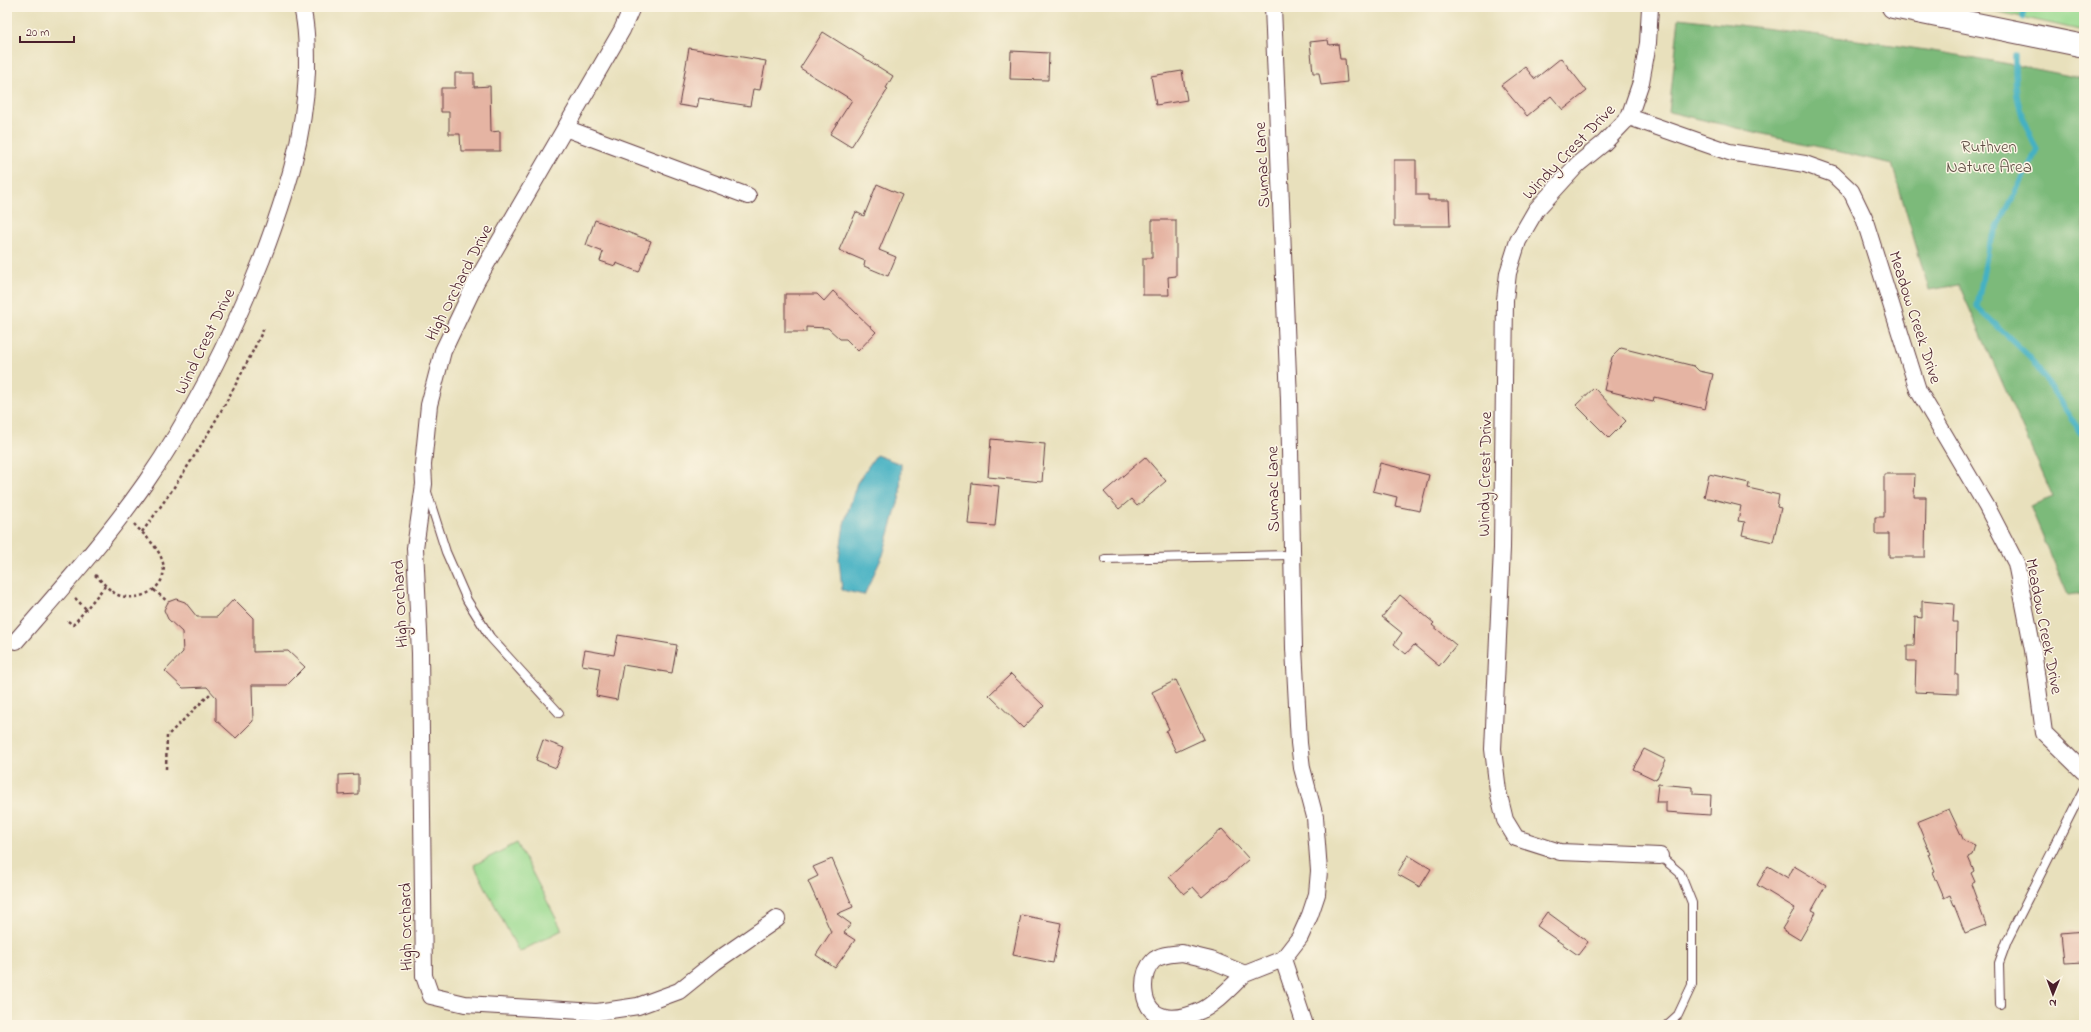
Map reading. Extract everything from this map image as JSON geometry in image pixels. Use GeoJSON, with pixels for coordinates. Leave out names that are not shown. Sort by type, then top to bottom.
{"type":"FeatureCollection","features":[{"type":"Feature","properties":{"kind":"main road"},"geometry":{"type":"LineString","coordinates":[[1893,7],[2084,46]]}},
{"type":"Feature","properties":{"kind":"street","name":"Wind Crest Drive"},"geometry":{"type":"LineString","coordinates":[[16,641],[103,540],[146,482],[181,429],[240,313],[286,193],[301,138],[306,95],[308,48],[302,7]]}},
{"type":"Feature","properties":{"kind":"street","name":"High Orchard Drive"},"geometry":{"type":"LineString","coordinates":[[424,484],[423,465],[429,405],[443,351],[476,282],[622,30],[632,7]]}},
{"type":"Feature","properties":{"kind":"street","name":"Sumac Lane"},"geometry":{"type":"LineString","coordinates":[[1273,7],[1288,361],[1294,648],[1299,743],[1302,768],[1315,817],[1319,871],[1317,894],[1310,915],[1300,937],[1283,959]]}},
{"type":"Feature","properties":{"kind":"street","name":"Windy Crest Drive"},"geometry":{"type":"LineString","coordinates":[[1650,7],[1648,42],[1641,82],[1629,117],[1604,143],[1578,164],[1536,210],[1518,241],[1508,273],[1505,300],[1502,548],[1493,749],[1498,791],[1505,820],[1516,838],[1560,852],[1660,856]]}},
{"type":"Feature","properties":{"kind":"street","name":"Meadow Creek Drive"},"geometry":{"type":"LineString","coordinates":[[1629,117],[1729,152],[1805,164],[1834,174],[1851,191],[1864,218],[1918,390],[1987,507],[2016,563],[2033,650],[2044,733],[2084,772]]}},
{"type":"Feature","properties":{"kind":"street"},"geometry":{"type":"LineString","coordinates":[[565,128],[748,196]]}},
{"type":"Feature","properties":{"kind":"street","name":"High Orchard"},"geometry":{"type":"LineString","coordinates":[[424,484],[415,548],[420,653],[424,976],[430,996],[465,1004],[597,1012],[638,1006],[679,991],[715,962],[777,919]]}},
{"type":"Feature","properties":{"kind":"street"},"geometry":{"type":"LineString","coordinates":[[1245,974],[1211,960],[1196,956],[1182,953],[1166,955],[1153,960],[1146,970],[1144,996],[1148,1006],[1154,1013],[1167,1018],[1183,1017],[1209,1006],[1245,974],[1283,959],[1306,1025]]}},
{"type":"Feature","properties":{"kind":"lane","name":"High Orchard Drive"},"geometry":{"type":"LineString","coordinates":[[424,484],[446,552],[467,600],[490,637],[560,713]]}},
{"type":"Feature","properties":{"kind":"lane"},"geometry":{"type":"LineString","coordinates":[[1105,560],[1292,555]]}},
{"type":"Feature","properties":{"kind":"lane"},"geometry":{"type":"LineString","coordinates":[[2000,1004],[2000,963],[2006,942],[2084,788]]}},
{"type":"Feature","properties":{"kind":"lane"},"geometry":{"type":"LineString","coordinates":[[1660,856],[1680,873],[1692,903],[1692,985],[1678,1015],[1668,1025]]}},
{"type":"Feature","properties":{"kind":"path"},"geometry":{"type":"LineString","coordinates":[[142,532],[171,493],[223,410],[264,328]]}},
{"type":"Feature","properties":{"kind":"path"},"geometry":{"type":"LineString","coordinates":[[92,572],[116,594],[126,597],[137,598],[154,590],[162,576],[164,565],[160,554],[131,521]]}},
{"type":"Feature","properties":{"kind":"path"},"geometry":{"type":"LineString","coordinates":[[68,621],[72,625],[106,585]]}},
{"type":"Feature","properties":{"kind":"path"},"geometry":{"type":"LineString","coordinates":[[154,590],[168,602]]}},
{"type":"Feature","properties":{"kind":"path"},"geometry":{"type":"LineString","coordinates":[[82,604],[86,609]]}},
{"type":"Feature","properties":{"kind":"path"},"geometry":{"type":"LineString","coordinates":[[166,769],[167,736],[212,692]]}},
{"type":"Feature","properties":{"kind":"green space"},"geometry":{"type":"Polygon","coordinates":[[[1977,7],[2084,7],[2084,31],[1977,7]]]}},
{"type":"Feature","properties":{"kind":"green space","name":"Ruthven Nature Area"},"geometry":{"type":"Polygon","coordinates":[[[1679,18],[1933,51],[1984,59],[2084,79],[2084,593],[2068,595],[2030,506],[2053,497],[1959,285],[1929,290],[1892,164],[1669,112],[1679,18]]]}},
{"type":"Feature","properties":{"kind":"green space"},"geometry":{"type":"Polygon","coordinates":[[[517,843],[562,930],[519,952],[474,865],[517,843]]]}},
{"type":"Feature","properties":{"kind":"water"},"geometry":{"type":"Polygon","coordinates":[[[876,455],[901,464],[900,496],[883,555],[864,595],[842,590],[839,559],[844,524],[857,483],[876,455]]]}},
{"type":"Feature","properties":{"kind":"building"},"geometry":{"type":"Polygon","coordinates":[[[823,32],[893,76],[886,88],[888,89],[851,147],[830,134],[852,100],[800,68],[823,32]]]}},
{"type":"Feature","properties":{"kind":"building"},"geometry":{"type":"Polygon","coordinates":[[[1328,40],[1329,45],[1338,44],[1340,59],[1345,59],[1347,82],[1321,85],[1319,73],[1313,73],[1310,42],[1328,40]]]}},
{"type":"Feature","properties":{"kind":"building"},"geometry":{"type":"Polygon","coordinates":[[[689,48],[766,61],[760,90],[753,89],[750,106],[699,98],[697,108],[679,105],[689,48]]]}},
{"type":"Feature","properties":{"kind":"building"},"geometry":{"type":"Polygon","coordinates":[[[1011,51],[1049,53],[1048,80],[1010,79],[1011,51]]]}},
{"type":"Feature","properties":{"kind":"building"},"geometry":{"type":"Polygon","coordinates":[[[1561,58],[1587,91],[1563,110],[1551,96],[1527,116],[1501,85],[1525,67],[1535,79],[1561,58]]]}},
{"type":"Feature","properties":{"kind":"building"},"geometry":{"type":"Polygon","coordinates":[[[1182,71],[1187,100],[1156,105],[1151,76],[1182,71]]]}},
{"type":"Feature","properties":{"kind":"building"},"geometry":{"type":"Polygon","coordinates":[[[455,73],[474,73],[474,87],[490,86],[491,132],[500,131],[500,151],[461,151],[460,134],[449,134],[449,112],[441,112],[441,88],[455,88],[455,73]]]}},
{"type":"Feature","properties":{"kind":"building"},"geometry":{"type":"Polygon","coordinates":[[[1394,160],[1416,160],[1416,195],[1428,195],[1428,200],[1449,200],[1450,226],[1394,226],[1394,160]]]}},
{"type":"Feature","properties":{"kind":"building"},"geometry":{"type":"Polygon","coordinates":[[[877,184],[902,195],[879,250],[896,257],[888,276],[864,266],[865,261],[839,250],[856,212],[864,216],[877,184]]]}},
{"type":"Feature","properties":{"kind":"building"},"geometry":{"type":"Polygon","coordinates":[[[595,220],[651,241],[639,272],[616,263],[615,266],[600,261],[603,252],[586,245],[595,220]]]}},
{"type":"Feature","properties":{"kind":"building"},"geometry":{"type":"Polygon","coordinates":[[[1152,220],[1176,220],[1176,276],[1168,277],[1169,295],[1143,295],[1143,258],[1152,258],[1152,220]]]}},
{"type":"Feature","properties":{"kind":"building"},"geometry":{"type":"Polygon","coordinates":[[[833,291],[876,332],[858,351],[846,339],[840,339],[828,328],[806,327],[806,332],[785,332],[785,294],[817,294],[824,301],[833,291]]]}},
{"type":"Feature","properties":{"kind":"building"},"geometry":{"type":"Polygon","coordinates":[[[1621,348],[1694,366],[1699,371],[1713,374],[1705,409],[1654,397],[1653,402],[1604,390],[1612,357],[1621,348]]]}},
{"type":"Feature","properties":{"kind":"building"},"geometry":{"type":"Polygon","coordinates":[[[1594,388],[1626,421],[1609,438],[1576,405],[1594,388]]]}},
{"type":"Feature","properties":{"kind":"building"},"geometry":{"type":"Polygon","coordinates":[[[991,439],[1045,444],[1042,482],[988,477],[991,439]]]}},
{"type":"Feature","properties":{"kind":"building"},"geometry":{"type":"Polygon","coordinates":[[[1145,457],[1166,481],[1137,506],[1131,499],[1119,509],[1104,492],[1145,457]]]}},
{"type":"Feature","properties":{"kind":"building"},"geometry":{"type":"Polygon","coordinates":[[[1380,463],[1429,475],[1420,511],[1395,506],[1397,497],[1373,491],[1380,463]]]}},
{"type":"Feature","properties":{"kind":"building"},"geometry":{"type":"Polygon","coordinates":[[[1709,474],[1749,483],[1748,488],[1779,495],[1777,507],[1781,508],[1773,542],[1742,535],[1745,522],[1738,521],[1741,506],[1704,497],[1709,474]]]}},
{"type":"Feature","properties":{"kind":"building"},"geometry":{"type":"Polygon","coordinates":[[[1884,474],[1915,474],[1914,497],[1926,497],[1925,557],[1889,557],[1889,534],[1875,534],[1875,517],[1884,517],[1884,474]]]}},
{"type":"Feature","properties":{"kind":"building"},"geometry":{"type":"Polygon","coordinates":[[[972,483],[999,486],[995,526],[968,524],[972,483]]]}},
{"type":"Feature","properties":{"kind":"building"},"geometry":{"type":"Polygon","coordinates":[[[1400,595],[1434,623],[1432,625],[1456,645],[1439,666],[1414,645],[1406,654],[1394,644],[1402,633],[1382,617],[1400,595]]]}},
{"type":"Feature","properties":{"kind":"building"},"geometry":{"type":"Polygon","coordinates":[[[176,599],[185,602],[197,617],[217,617],[234,599],[253,618],[253,652],[288,651],[305,667],[287,685],[252,685],[253,721],[236,738],[216,720],[216,697],[207,687],[183,688],[165,671],[183,652],[182,632],[168,619],[164,610],[168,602],[176,599]]]}},
{"type":"Feature","properties":{"kind":"building"},"geometry":{"type":"Polygon","coordinates":[[[1922,601],[1954,604],[1953,622],[1957,622],[1956,675],[1958,675],[1958,694],[1915,692],[1916,661],[1907,661],[1907,646],[1914,646],[1915,617],[1922,618],[1922,601]]]}},
{"type":"Feature","properties":{"kind":"building"},"geometry":{"type":"Polygon","coordinates":[[[618,635],[677,645],[672,673],[623,665],[617,700],[596,696],[600,668],[582,665],[585,650],[614,655],[618,635]]]}},
{"type":"Feature","properties":{"kind":"building"},"geometry":{"type":"Polygon","coordinates":[[[1011,674],[1044,706],[1023,728],[989,695],[1011,674]]]}},
{"type":"Feature","properties":{"kind":"building"},"geometry":{"type":"Polygon","coordinates":[[[1176,680],[1204,739],[1176,752],[1166,731],[1169,729],[1152,692],[1176,680]]]}},
{"type":"Feature","properties":{"kind":"building"},"geometry":{"type":"Polygon","coordinates":[[[543,740],[564,748],[556,768],[536,760],[543,740]]]}},
{"type":"Feature","properties":{"kind":"building"},"geometry":{"type":"Polygon","coordinates":[[[1644,749],[1666,760],[1656,780],[1633,769],[1644,749]]]}},
{"type":"Feature","properties":{"kind":"building"},"geometry":{"type":"Polygon","coordinates":[[[358,774],[358,794],[339,795],[339,775],[358,774]]]}},
{"type":"Feature","properties":{"kind":"building"},"geometry":{"type":"Polygon","coordinates":[[[1658,784],[1693,787],[1693,794],[1711,795],[1710,815],[1666,812],[1666,802],[1656,802],[1658,784]]]}},
{"type":"Feature","properties":{"kind":"building"},"geometry":{"type":"Polygon","coordinates":[[[1949,809],[1964,841],[1975,845],[1972,855],[1968,857],[1974,871],[1971,873],[1975,882],[1971,884],[1986,925],[1965,933],[1950,895],[1944,898],[1933,872],[1935,871],[1928,854],[1930,853],[1917,822],[1949,809]]]}},
{"type":"Feature","properties":{"kind":"building"},"geometry":{"type":"Polygon","coordinates":[[[1222,829],[1249,859],[1224,881],[1222,880],[1202,897],[1193,887],[1184,894],[1169,877],[1222,829]]]}},
{"type":"Feature","properties":{"kind":"building"},"geometry":{"type":"Polygon","coordinates":[[[1408,855],[1431,869],[1420,887],[1397,874],[1408,855]]]}},
{"type":"Feature","properties":{"kind":"building"},"geometry":{"type":"Polygon","coordinates":[[[832,859],[853,907],[837,914],[851,924],[844,933],[855,940],[835,968],[816,955],[831,932],[808,881],[818,876],[813,867],[832,859]]]}},
{"type":"Feature","properties":{"kind":"building"},"geometry":{"type":"Polygon","coordinates":[[[1768,866],[1788,878],[1794,866],[1826,885],[1812,910],[1816,912],[1800,940],[1782,929],[1795,908],[1757,885],[1768,866]]]}},
{"type":"Feature","properties":{"kind":"building"},"geometry":{"type":"Polygon","coordinates":[[[1547,912],[1588,942],[1578,955],[1537,926],[1547,912]]]}},
{"type":"Feature","properties":{"kind":"building"},"geometry":{"type":"Polygon","coordinates":[[[1021,915],[1061,923],[1053,963],[1013,955],[1021,915]]]}},
{"type":"Feature","properties":{"kind":"building"},"geometry":{"type":"Polygon","coordinates":[[[2084,931],[2084,962],[2064,963],[2061,933],[2084,931]]]}},
{"type":"Feature","properties":{"kind":"waterway"},"geometry":{"type":"LineString","coordinates":[[2022,17],[2025,7]]}},
{"type":"Feature","properties":{"kind":"waterway"},"geometry":{"type":"LineString","coordinates":[[2015,55],[2015,82],[2019,104],[2026,126],[2037,150],[1989,244],[1977,307],[2030,357],[2084,437]]}}]}
